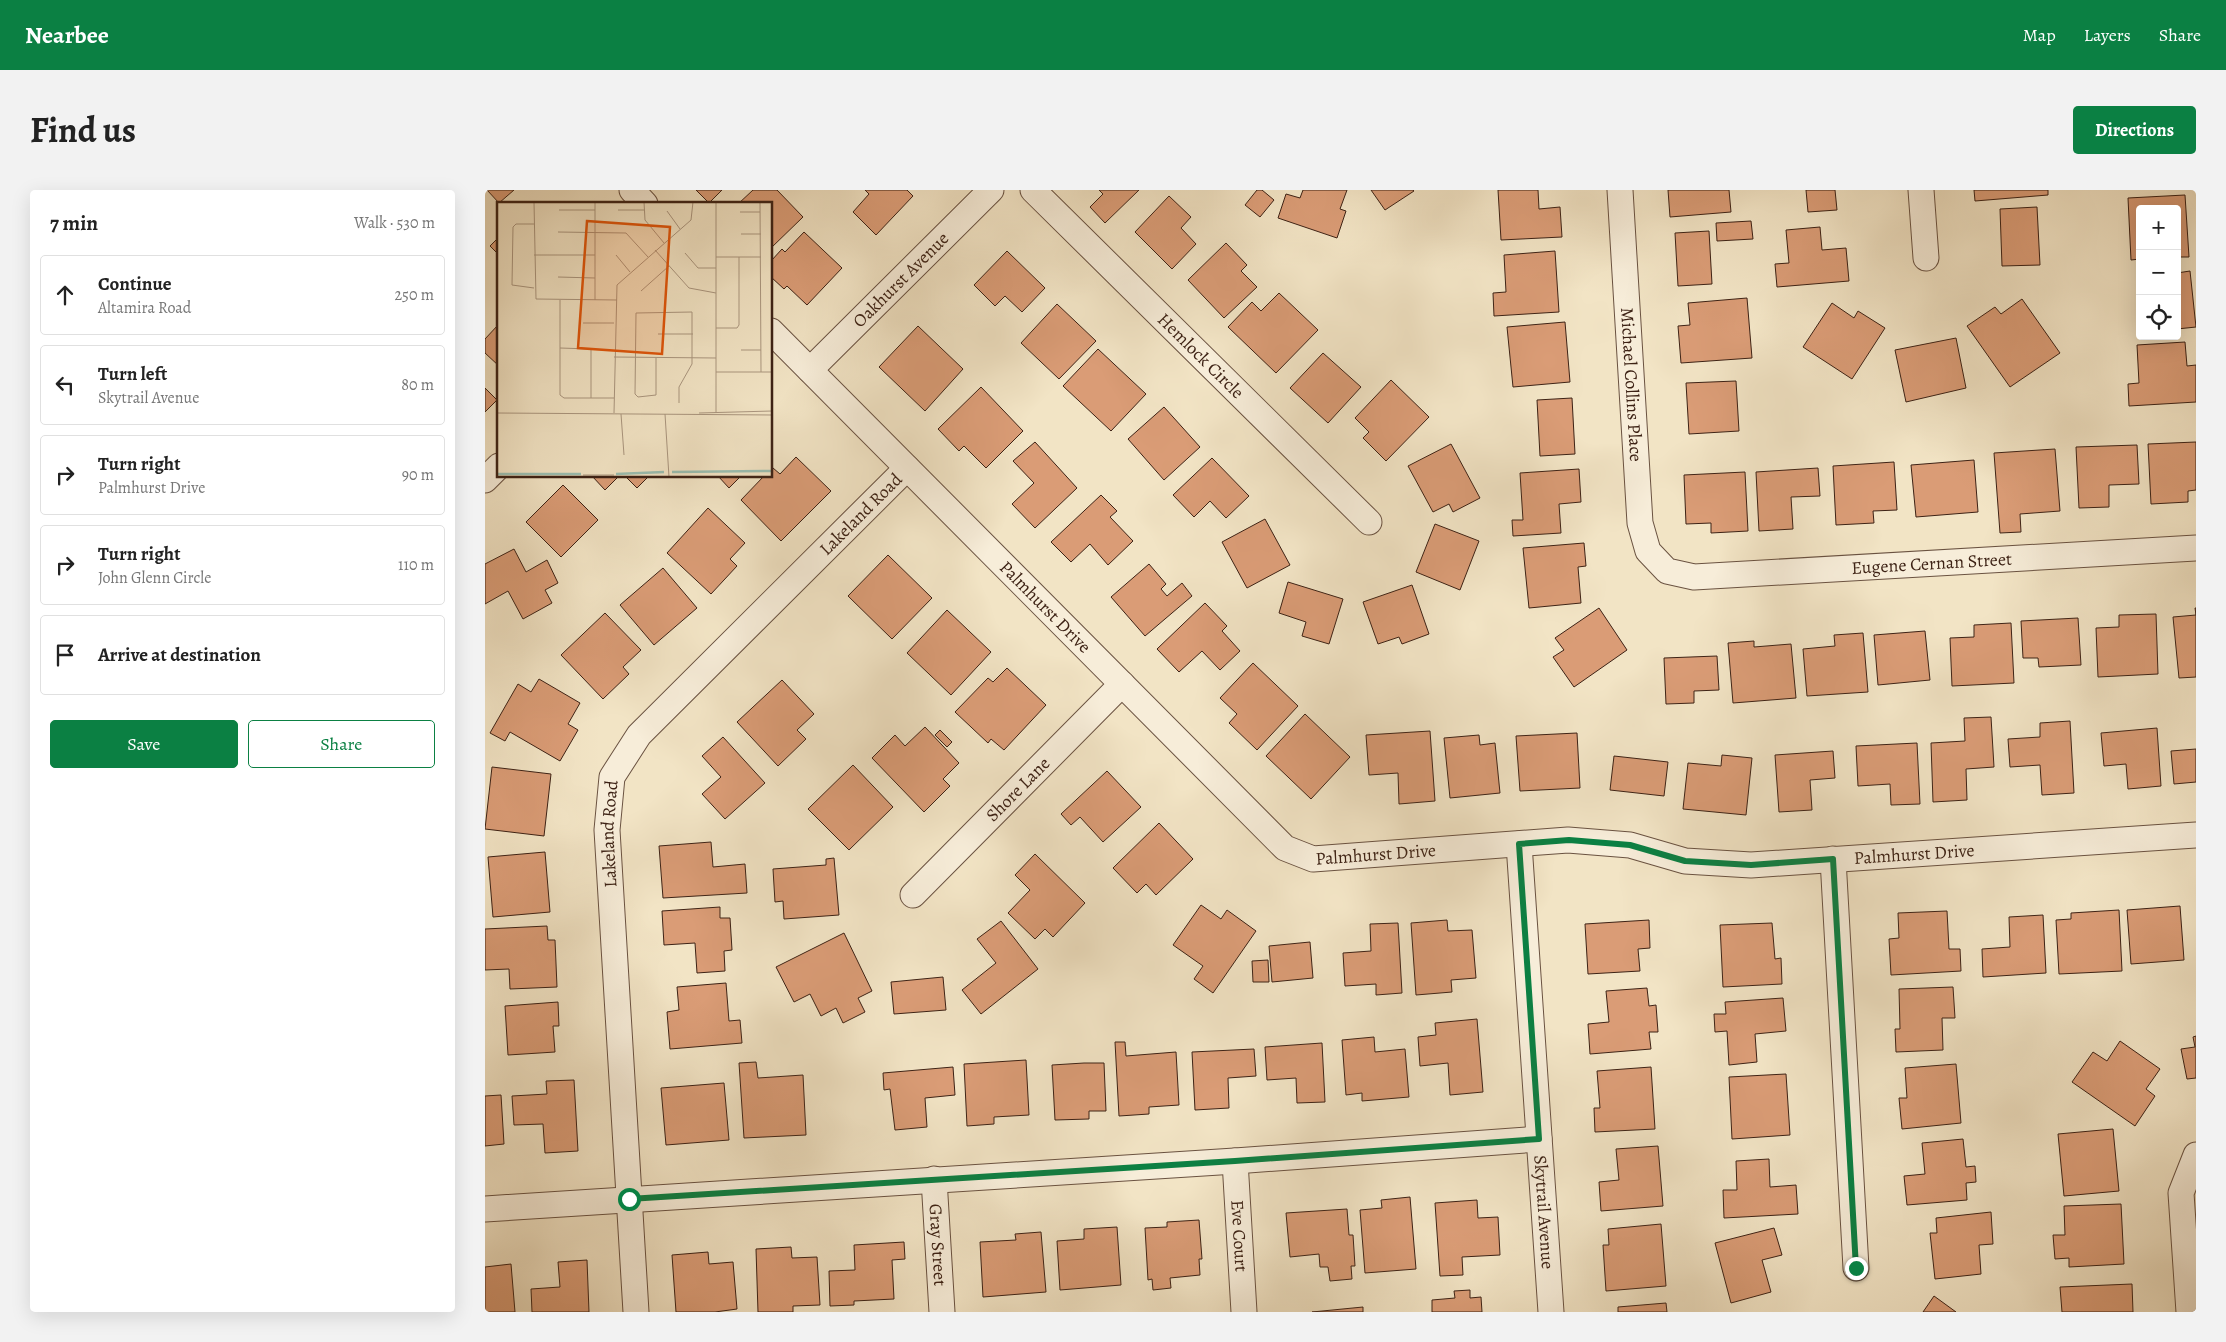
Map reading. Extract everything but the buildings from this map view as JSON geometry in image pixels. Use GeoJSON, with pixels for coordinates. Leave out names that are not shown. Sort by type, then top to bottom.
{"type":"FeatureCollection","features":[{"type":"Feature","properties":{"kind":"street"},"geometry":{"type":"LineString","coordinates":[[632,190],[643,202]]}},
{"type":"Feature","properties":{"kind":"street","name":"Oakhurst Avenue"},"geometry":{"type":"LineString","coordinates":[[810,370],[991,190]]}},
{"type":"Feature","properties":{"kind":"street","name":"Hemlock Circle"},"geometry":{"type":"LineString","coordinates":[[1033,190],[1369,522]]}},
{"type":"Feature","properties":{"kind":"street","name":"Michael Collins Place"},"geometry":{"type":"LineString","coordinates":[[1620,190],[1640,523],[1648,552],[1667,572]]}},
{"type":"Feature","properties":{"kind":"street"},"geometry":{"type":"LineString","coordinates":[[1921,190],[1926,258]]}},
{"type":"Feature","properties":{"kind":"street","name":"Palmhurst Drive"},"geometry":{"type":"LineString","coordinates":[[773,332],[1285,848],[1313,859],[1569,840],[1630,845],[1685,861],[1751,865],[2196,835]]}},
{"type":"Feature","properties":{"kind":"street"},"geometry":{"type":"LineString","coordinates":[[485,480],[497,468]]}},
{"type":"Feature","properties":{"kind":"street","name":"Lakeland Road"},"geometry":{"type":"LineString","coordinates":[[636,1312],[607,830],[612,777],[639,735],[907,468]]}},
{"type":"Feature","properties":{"kind":"street","name":"Eugene Cernan Street"},"geometry":{"type":"LineString","coordinates":[[1667,572],[1694,577],[2196,548]]}},
{"type":"Feature","properties":{"kind":"street","name":"Shore Lane"},"geometry":{"type":"LineString","coordinates":[[913,895],[1122,684]]}},
{"type":"Feature","properties":{"kind":"street","name":"Skytrail Avenue"},"geometry":{"type":"LineString","coordinates":[[1519,844],[1551,1312]]}},
{"type":"Feature","properties":{"kind":"street"},"geometry":{"type":"LineString","coordinates":[[1833,859],[1856,1268]]}},
{"type":"Feature","properties":{"kind":"street"},"geometry":{"type":"LineString","coordinates":[[485,1208],[1235,1161],[1539,1139]]}},
{"type":"Feature","properties":{"kind":"street"},"geometry":{"type":"LineString","coordinates":[[2189,1312],[2181,1193],[2196,1155]]}},
{"type":"Feature","properties":{"kind":"street","name":"Eve Court"},"geometry":{"type":"LineString","coordinates":[[1235,1161],[1244,1312]]}},
{"type":"Feature","properties":{"kind":"street","name":"Gray Street"},"geometry":{"type":"LineString","coordinates":[[934,1179],[942,1312]]}},
{"type":"Feature","properties":{"kind":"route"},"geometry":{"type":"LineString","coordinates":[[629,1199],[1235,1161],[1539,1139],[1519,844],[1569,840],[1630,845],[1685,861],[1751,865],[1833,859],[1856,1268]]}}]}
